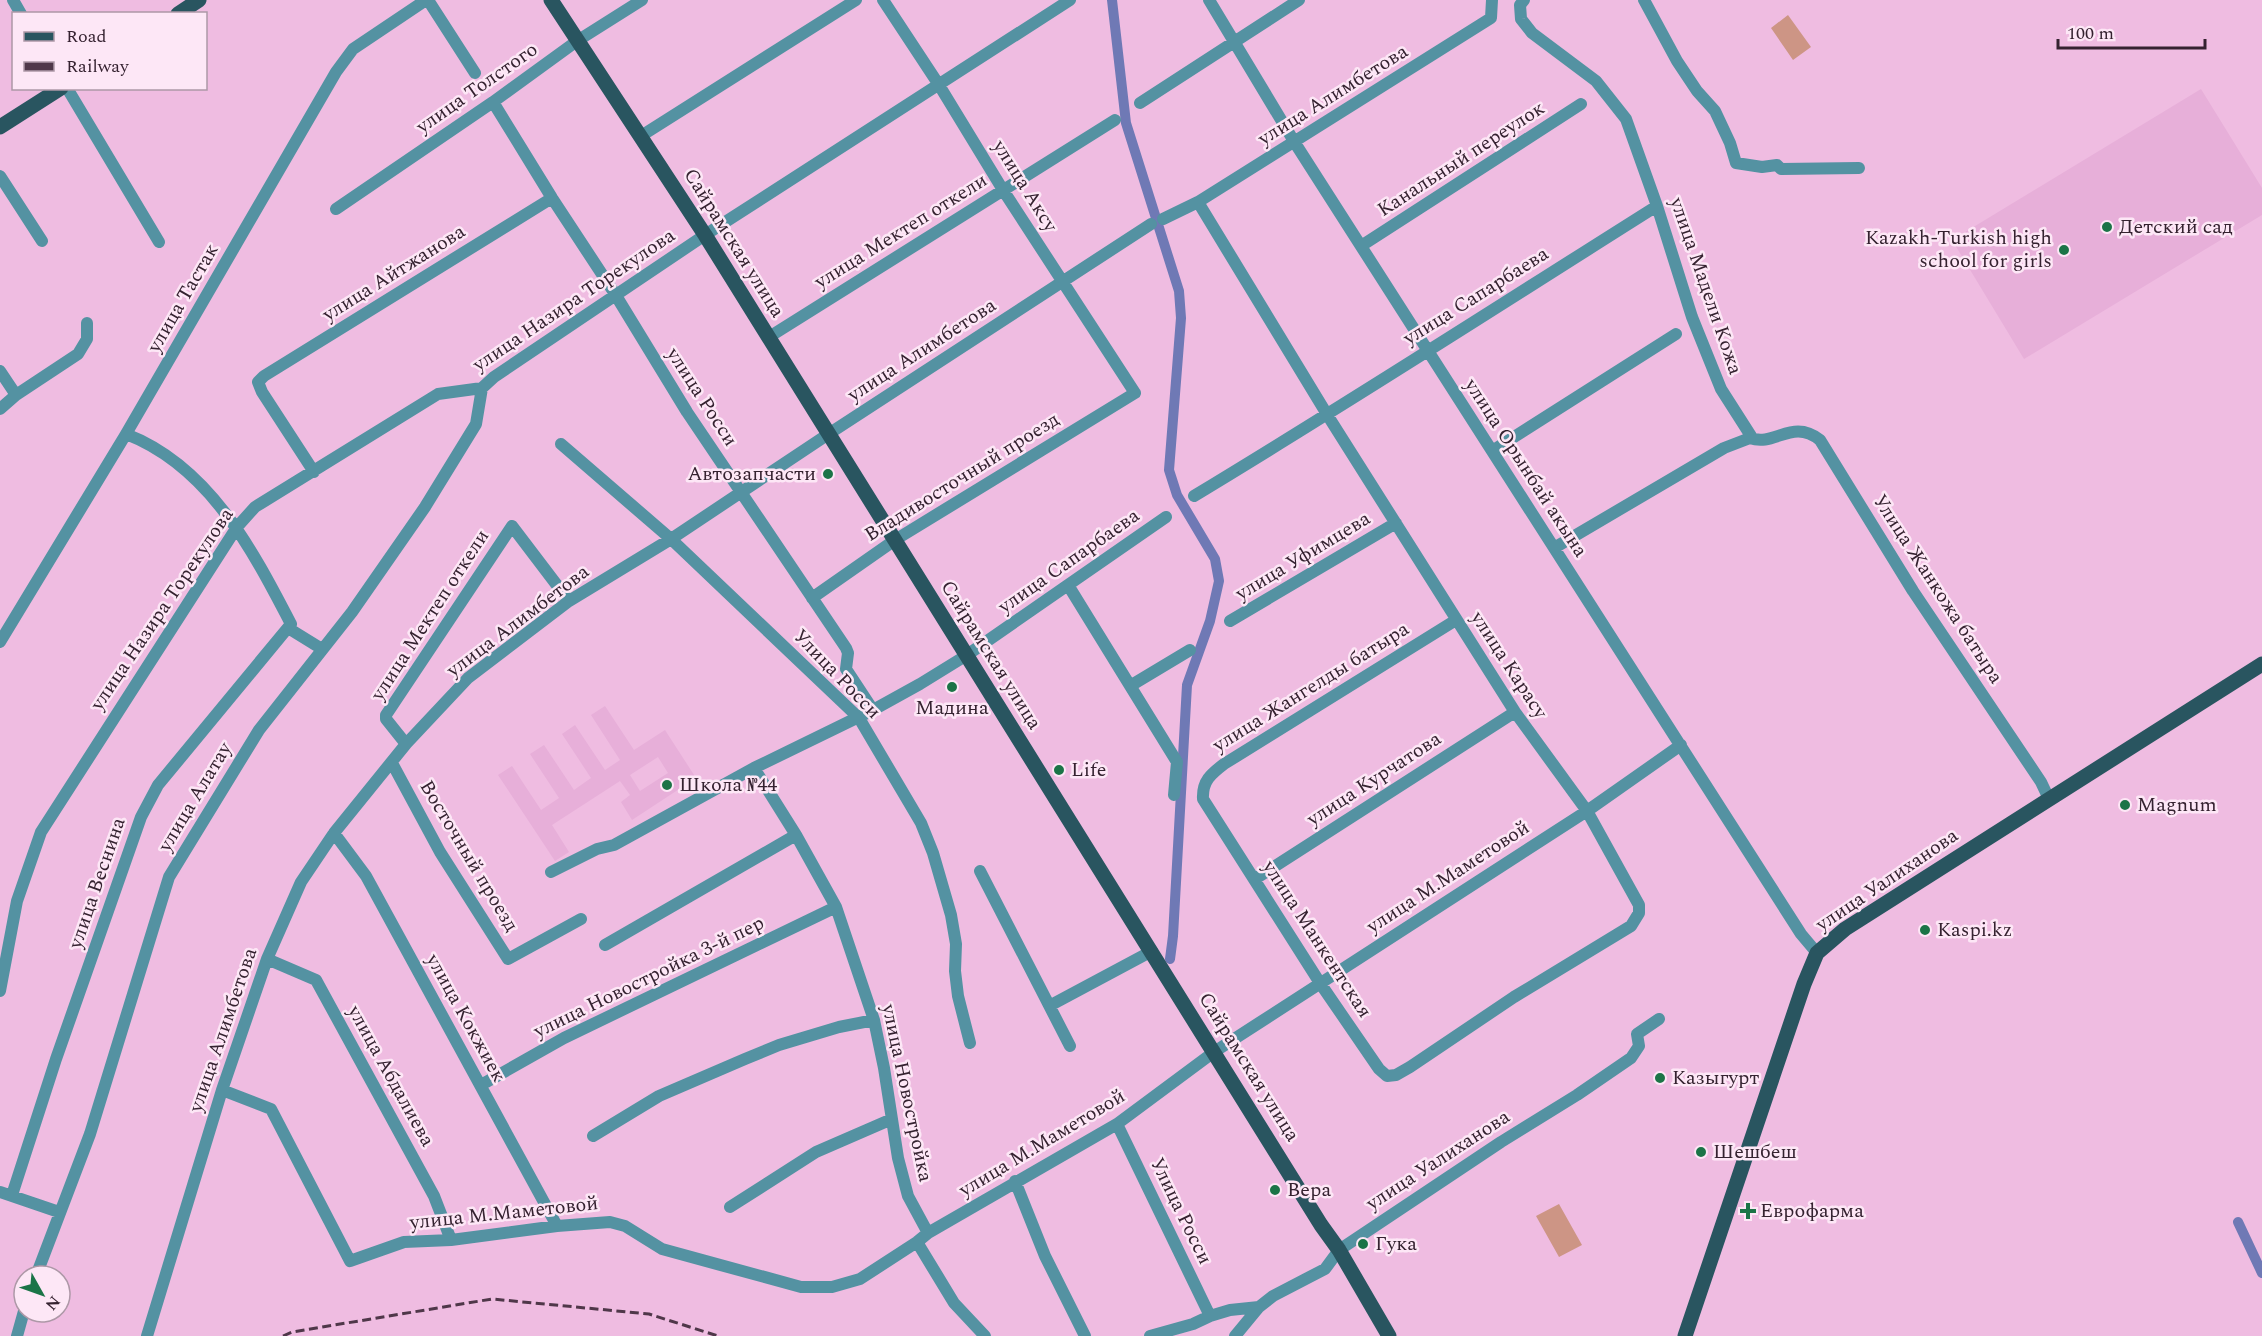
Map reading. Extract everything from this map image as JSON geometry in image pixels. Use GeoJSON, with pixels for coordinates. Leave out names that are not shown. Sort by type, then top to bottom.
{"type":"FeatureCollection","features":[{"type":"Feature","properties":{"kind":"main road"},"geometry":{"type":"LineString","coordinates":[[181,12],[199,0]]}},
{"type":"Feature","properties":{"kind":"main road","name":"Сайрамская улица"},"geometry":{"type":"LineString","coordinates":[[551,0],[705,235],[830,433],[1321,1225],[1339,1250],[1389,1336]]}},
{"type":"Feature","properties":{"kind":"main road"},"geometry":{"type":"LineString","coordinates":[[0,127],[58,90]]}},
{"type":"Feature","properties":{"kind":"main road","name":"улица Уалиханова"},"geometry":{"type":"LineString","coordinates":[[1684,1336],[1794,1012],[1817,953],[1845,929],[2262,664]]}},
{"type":"Feature","properties":{"kind":"street"},"geometry":{"type":"LineString","coordinates":[[427,0],[474,73]]}},
{"type":"Feature","properties":{"kind":"street","name":"улица Тастак"},"geometry":{"type":"LineString","coordinates":[[0,642],[126,434],[336,72],[353,49],[427,0]]}},
{"type":"Feature","properties":{"kind":"street","name":"улица Толстого"},"geometry":{"type":"LineString","coordinates":[[336,209],[493,102],[577,41],[642,0]]}},
{"type":"Feature","properties":{"kind":"street"},"geometry":{"type":"LineString","coordinates":[[641,136],[856,0]]}},
{"type":"Feature","properties":{"kind":"street","name":"улица Аксу"},"geometry":{"type":"LineString","coordinates":[[883,0],[1135,393]]}},
{"type":"Feature","properties":{"kind":"street","name":"улица Назира Торекулова"},"geometry":{"type":"LineString","coordinates":[[0,991],[17,901],[41,831],[237,527],[255,507],[438,394],[482,388],[494,377],[615,294],[1070,0]]}},
{"type":"Feature","properties":{"kind":"street","name":"улица Орынбай акына"},"geometry":{"type":"LineString","coordinates":[[1209,0],[1295,143],[1427,350],[1801,934],[1817,953]]}},
{"type":"Feature","properties":{"kind":"street"},"geometry":{"type":"LineString","coordinates":[[1140,103],[1299,0]]}},
{"type":"Feature","properties":{"kind":"street","name":"улица Алимбетова"},"geometry":{"type":"LineString","coordinates":[[147,1336],[222,1090],[267,959],[301,882],[334,833],[406,744],[468,678],[569,601],[671,539],[1063,282],[1157,222],[1198,202],[1295,143],[1491,18],[1491,0]]}},
{"type":"Feature","properties":{"kind":"street","name":"улица Мадели Кожа"},"geometry":{"type":"LineString","coordinates":[[1524,0],[1520,5],[1521,19],[1532,33],[1596,81],[1626,119],[1696,327],[1721,389],[1749,431],[1750,438]]}},
{"type":"Feature","properties":{"kind":"street"},"geometry":{"type":"LineString","coordinates":[[1644,0],[1677,61],[1697,91],[1715,111],[1730,143],[1736,163],[1762,167],[1777,165],[1781,169],[1859,168]]}},
{"type":"Feature","properties":{"kind":"street"},"geometry":{"type":"LineString","coordinates":[[68,90],[159,242]]}},
{"type":"Feature","properties":{"kind":"street","name":"улица Росси"},"geometry":{"type":"LineString","coordinates":[[493,102],[687,412],[846,648],[848,653],[846,669],[873,711]]}},
{"type":"Feature","properties":{"kind":"street","name":"Канальный переулок"},"geometry":{"type":"LineString","coordinates":[[1361,246],[1581,104]]}},
{"type":"Feature","properties":{"kind":"street","name":"улица Мектеп откели"},"geometry":{"type":"LineString","coordinates":[[769,337],[1115,120]]}},
{"type":"Feature","properties":{"kind":"street"},"geometry":{"type":"LineString","coordinates":[[0,176],[42,241]]}},
{"type":"Feature","properties":{"kind":"street","name":"улица Айтжанова"},"geometry":{"type":"LineString","coordinates":[[314,472],[262,393],[258,382],[264,376],[552,198]]}},
{"type":"Feature","properties":{"kind":"street","name":"улица Карасу"},"geometry":{"type":"LineString","coordinates":[[1198,202],[1456,620],[1515,712],[1587,811],[1639,905],[1639,913],[1631,926],[1514,997],[1410,1067]]}},
{"type":"Feature","properties":{"kind":"street","name":"улица Сапарбаева"},"geometry":{"type":"LineString","coordinates":[[1194,496],[1328,416],[1427,350],[1657,206]]}},
{"type":"Feature","properties":{"kind":"street"},"geometry":{"type":"LineString","coordinates":[[0,409],[16,395],[78,354],[87,339],[87,323]]}},
{"type":"Feature","properties":{"kind":"street"},"geometry":{"type":"LineString","coordinates":[[1492,451],[1676,334]]}},
{"type":"Feature","properties":{"kind":"street"},"geometry":{"type":"LineString","coordinates":[[0,371],[16,395]]}},
{"type":"Feature","properties":{"kind":"street","name":"улица Алатау"},"geometry":{"type":"LineString","coordinates":[[40,1264],[90,1134],[169,877],[259,730],[352,612],[425,507],[476,424],[482,388]]}},
{"type":"Feature","properties":{"kind":"street","name":"Владивосточный проезд"},"geometry":{"type":"LineString","coordinates":[[812,598],[895,540],[1135,393]]}},
{"type":"Feature","properties":{"kind":"street","name":"Улица Жанкожа батыра"},"geometry":{"type":"LineString","coordinates":[[1750,438],[1761,442],[1775,436],[1802,431],[1820,440],[1912,591],[2041,782],[2049,800]]}},
{"type":"Feature","properties":{"kind":"street"},"geometry":{"type":"LineString","coordinates":[[126,434],[177,462],[206,490],[237,527],[289,626],[322,650]]}},
{"type":"Feature","properties":{"kind":"street"},"geometry":{"type":"LineString","coordinates":[[1554,548],[1724,448],[1750,438]]}},
{"type":"Feature","properties":{"kind":"street","name":"Улица Росси"},"geometry":{"type":"LineString","coordinates":[[561,444],[671,539],[859,718],[921,824],[933,854],[951,915],[956,944],[955,971],[958,996],[970,1043]]}},
{"type":"Feature","properties":{"kind":"street","name":"улица Сапарбаева"},"geometry":{"type":"LineString","coordinates":[[551,872],[597,849],[614,845],[754,768],[873,711],[967,655],[1166,517]]}},
{"type":"Feature","properties":{"kind":"street","name":"улица Уфимцева"},"geometry":{"type":"LineString","coordinates":[[1230,621],[1396,523]]}},
{"type":"Feature","properties":{"kind":"street","name":"улица Мектеп откели"},"geometry":{"type":"LineString","coordinates":[[406,744],[386,719],[386,715],[512,526],[569,601]]}},
{"type":"Feature","properties":{"kind":"street"},"geometry":{"type":"LineString","coordinates":[[1068,585],[1178,762],[1174,795]]}},
{"type":"Feature","properties":{"kind":"street","name":"улица Жангелды батыра"},"geometry":{"type":"LineString","coordinates":[[1203,799],[1204,784],[1209,776],[1224,764],[1456,620]]}},
{"type":"Feature","properties":{"kind":"street","name":"улица Веснина"},"geometry":{"type":"LineString","coordinates":[[6,1193],[141,817],[158,785],[289,626]]}},
{"type":"Feature","properties":{"kind":"street"},"geometry":{"type":"LineString","coordinates":[[1130,686],[1190,650]]}},
{"type":"Feature","properties":{"kind":"street","name":"улица Курчатова"},"geometry":{"type":"LineString","coordinates":[[1255,879],[1515,712]]}},
{"type":"Feature","properties":{"kind":"street","name":"улица М.Маметовой"},"geometry":{"type":"LineString","coordinates":[[222,1090],[271,1109],[350,1261],[404,1242],[451,1240],[557,1226],[610,1222],[625,1226],[662,1249],[801,1287],[832,1287],[860,1279],[928,1233],[1117,1124],[1214,1052],[1587,811],[1681,745]]}},
{"type":"Feature","properties":{"kind":"street","name":"Восточный проезд"},"geometry":{"type":"LineString","coordinates":[[392,763],[440,852],[508,959],[581,919]]}},
{"type":"Feature","properties":{"kind":"street","name":"улица Новостройка"},"geometry":{"type":"LineString","coordinates":[[754,768],[796,835],[836,907],[874,1020],[898,1158],[908,1196],[928,1233]]}},
{"type":"Feature","properties":{"kind":"street","name":"улица Манкентская"},"geometry":{"type":"LineString","coordinates":[[1203,799],[1320,983],[1383,1074],[1396,1075],[1410,1067]]}},
{"type":"Feature","properties":{"kind":"street","name":"улица Кокжиек"},"geometry":{"type":"LineString","coordinates":[[334,833],[366,876],[557,1226]]}},
{"type":"Feature","properties":{"kind":"street"},"geometry":{"type":"LineString","coordinates":[[605,945],[796,835]]}},
{"type":"Feature","properties":{"kind":"street"},"geometry":{"type":"LineString","coordinates":[[980,871],[1051,1005],[1070,1046]]}},
{"type":"Feature","properties":{"kind":"street","name":"улица Новостройка 3-й пер"},"geometry":{"type":"LineString","coordinates":[[481,1085],[564,1038],[836,907]]}},
{"type":"Feature","properties":{"kind":"street"},"geometry":{"type":"LineString","coordinates":[[1051,1005],[1152,951]]}},
{"type":"Feature","properties":{"kind":"street","name":"улица Абдалиева"},"geometry":{"type":"LineString","coordinates":[[267,959],[316,980],[434,1196],[451,1240]]}},
{"type":"Feature","properties":{"kind":"street","name":"улица Уалиханова"},"geometry":{"type":"LineString","coordinates":[[1235,1336],[1259,1307],[1273,1296],[1325,1269],[1339,1250],[1631,1058],[1639,1047],[1637,1034],[1659,1019]]}},
{"type":"Feature","properties":{"kind":"street"},"geometry":{"type":"LineString","coordinates":[[593,1136],[659,1096],[745,1059],[779,1045],[839,1027],[874,1020]]}},
{"type":"Feature","properties":{"kind":"street"},"geometry":{"type":"LineString","coordinates":[[730,1207],[816,1152],[892,1119]]}},
{"type":"Feature","properties":{"kind":"street","name":"Улица Росси"},"geometry":{"type":"LineString","coordinates":[[1117,1124],[1210,1316]]}},
{"type":"Feature","properties":{"kind":"street"},"geometry":{"type":"LineString","coordinates":[[1015,1181],[1046,1256],[1085,1336]]}},
{"type":"Feature","properties":{"kind":"street"},"geometry":{"type":"LineString","coordinates":[[6,1193],[59,1212]]}},
{"type":"Feature","properties":{"kind":"street"},"geometry":{"type":"LineString","coordinates":[[917,1242],[954,1303],[984,1336]]}},
{"type":"Feature","properties":{"kind":"street"},"geometry":{"type":"LineString","coordinates":[[1150,1336],[1193,1324],[1230,1310],[1259,1307]]}},
{"type":"Feature","properties":{"kind":"shaded area"},"geometry":{"type":"Polygon","coordinates":[[[1788,15],[1811,47],[1793,60],[1771,28],[1788,15]]]}},
{"type":"Feature","properties":{"kind":"shaded area","name":"Детский сад"},"geometry":{"type":"Polygon","coordinates":[[[2201,89],[2262,188],[2262,215],[2024,359],[1952,240],[2201,89]]]}},
{"type":"Feature","properties":{"kind":"shaded area","name":"Школа №44"},"geometry":{"type":"Polygon","coordinates":[[[605,706],[634,750],[665,730],[696,778],[632,820],[621,802],[630,795],[620,781],[552,825],[569,852],[555,861],[498,775],[512,766],[541,810],[559,798],[530,754],[544,745],[574,790],[591,778],[562,734],[575,725],[605,770],[620,760],[591,715],[605,706]],[[658,757],[630,775],[640,791],[668,773],[658,757]]]}},
{"type":"Feature","properties":{"kind":"shaded area"},"geometry":{"type":"Polygon","coordinates":[[[1559,1204],[1582,1245],[1559,1257],[1536,1216],[1559,1204]]]}},
{"type":"Feature","properties":{"kind":"waterway"},"geometry":{"type":"LineString","coordinates":[[1112,0],[1126,123],[1179,291],[1181,318],[1169,470],[1177,495],[1215,559],[1219,581],[1210,621],[1187,685],[1170,959]]}},
{"type":"Feature","properties":{"kind":"waterway"},"geometry":{"type":"LineString","coordinates":[[2238,1222],[2262,1273]]}},
{"type":"Feature","properties":{"kind":"railway"},"geometry":{"type":"LineString","coordinates":[[283,1336],[292,1332],[492,1299],[649,1314],[718,1336]]}},
{"type":"Feature","properties":{"kind":"place","name":"Детский сад"},"geometry":{"type":"Point","coordinates":[2107,227]}},
{"type":"Feature","properties":{"kind":"place","name":"Kazakh-Turkish high school for girls"},"geometry":{"type":"Point","coordinates":[2064,250]}},
{"type":"Feature","properties":{"kind":"place","name":"Автозапчасти"},"geometry":{"type":"Point","coordinates":[828,474]}},
{"type":"Feature","properties":{"kind":"place","name":"Мадина"},"geometry":{"type":"Point","coordinates":[952,687]}},
{"type":"Feature","properties":{"kind":"place","name":"Life"},"geometry":{"type":"Point","coordinates":[1059,770]}},
{"type":"Feature","properties":{"kind":"place","name":"Школа №44"},"geometry":{"type":"Point","coordinates":[667,785]}},
{"type":"Feature","properties":{"kind":"place","name":"Magnum"},"geometry":{"type":"Point","coordinates":[2125,805]}},
{"type":"Feature","properties":{"kind":"place","name":"Kaspi.kz"},"geometry":{"type":"Point","coordinates":[1925,930]}},
{"type":"Feature","properties":{"kind":"place","name":"Казыгурт"},"geometry":{"type":"Point","coordinates":[1660,1078]}},
{"type":"Feature","properties":{"kind":"place","name":"Шешбеш"},"geometry":{"type":"Point","coordinates":[1701,1152]}},
{"type":"Feature","properties":{"kind":"place","name":"Вера"},"geometry":{"type":"Point","coordinates":[1275,1190]}},
{"type":"Feature","properties":{"kind":"place","name":"Еврофарма"},"geometry":{"type":"Point","coordinates":[1748,1211]}},
{"type":"Feature","properties":{"kind":"place","name":"Гука"},"geometry":{"type":"Point","coordinates":[1363,1244]}}]}
